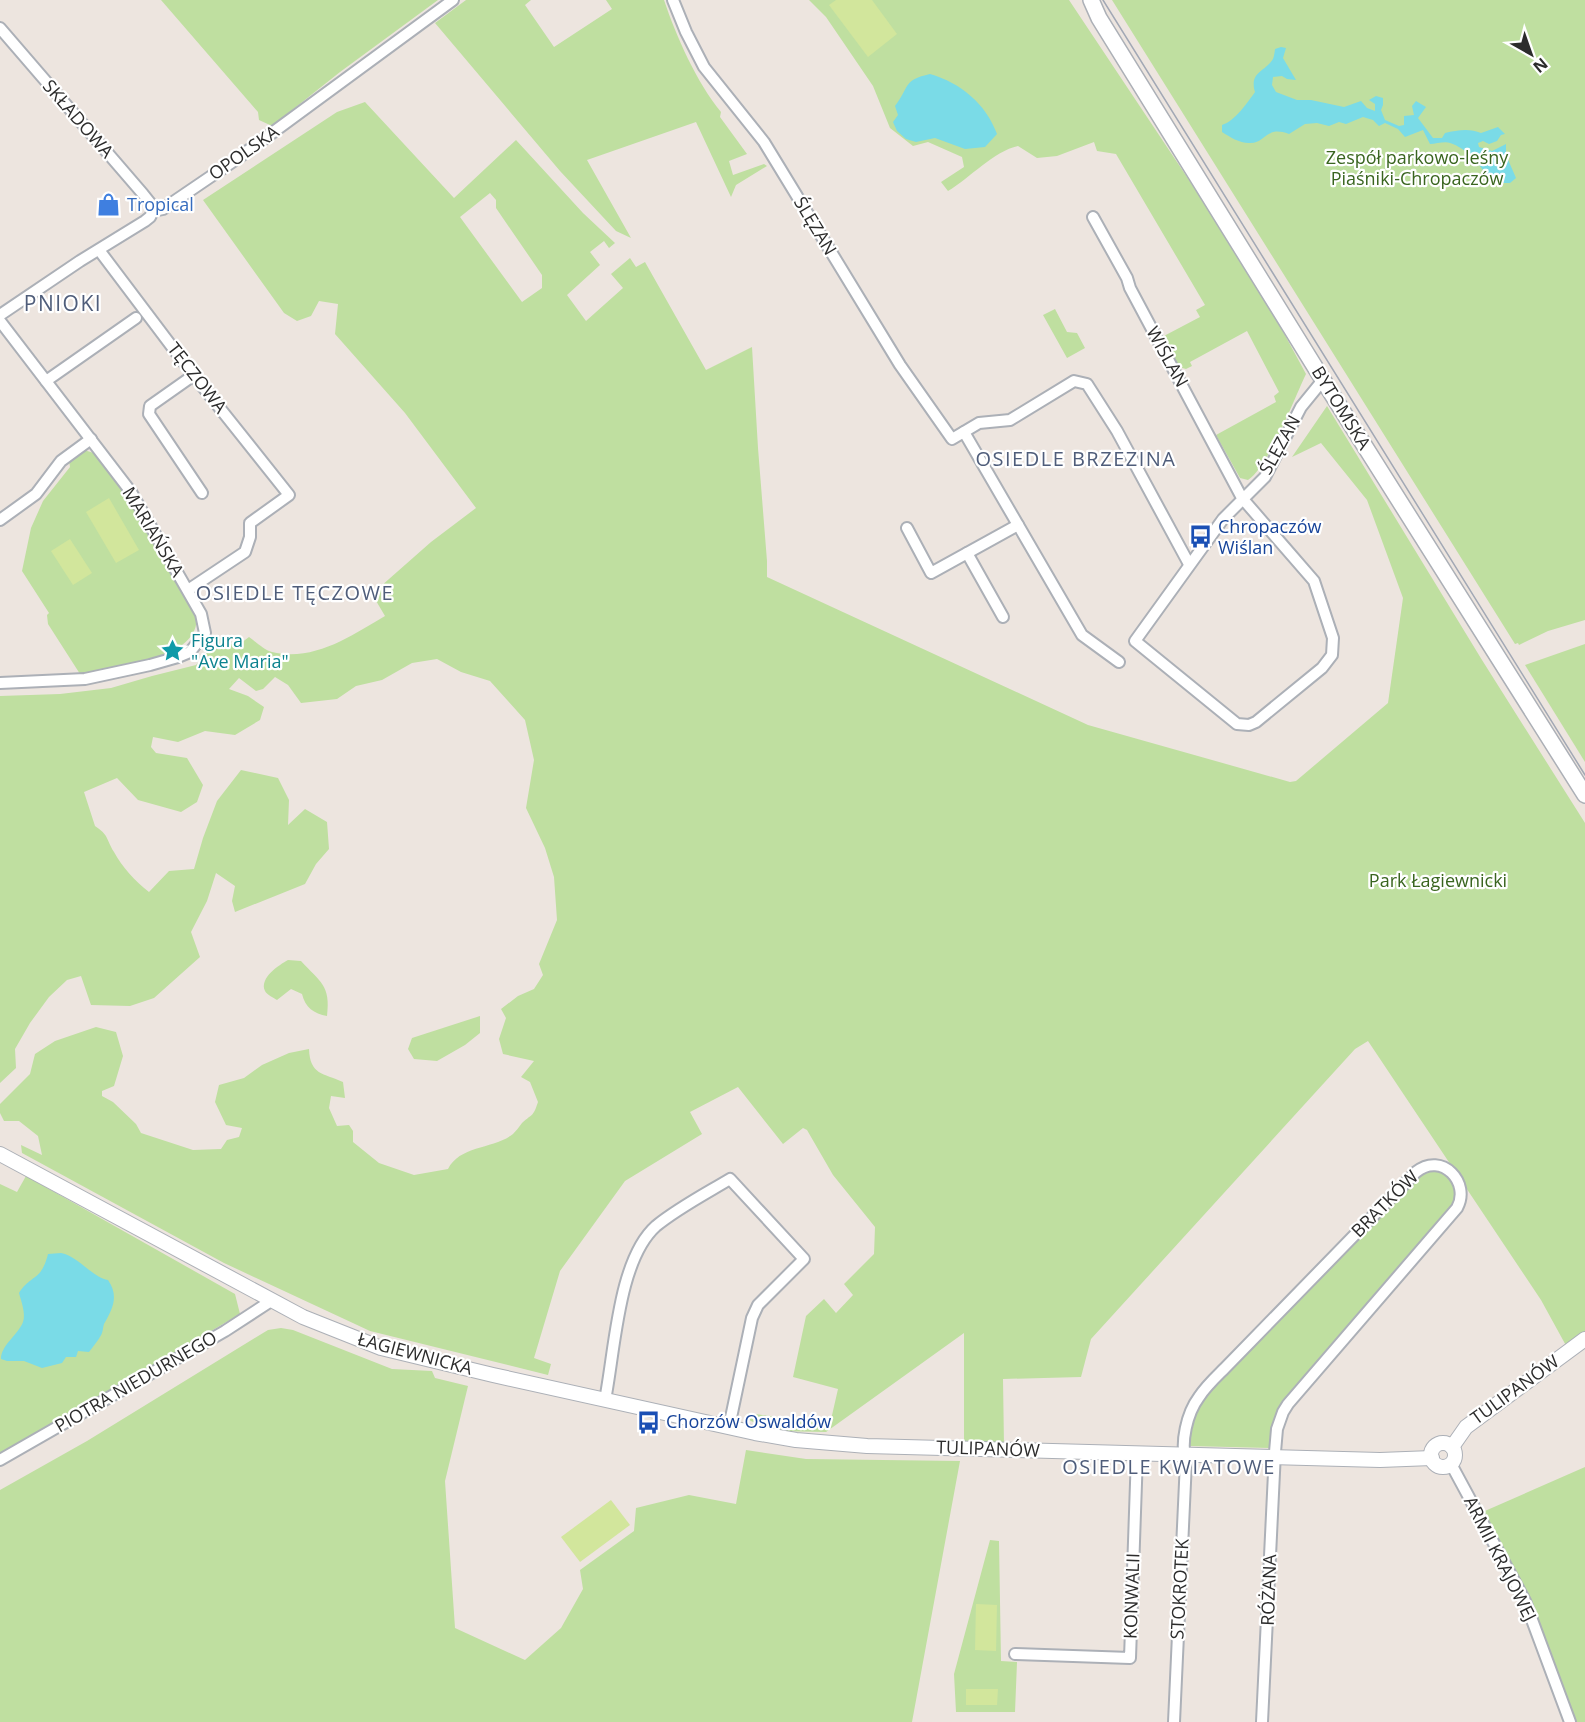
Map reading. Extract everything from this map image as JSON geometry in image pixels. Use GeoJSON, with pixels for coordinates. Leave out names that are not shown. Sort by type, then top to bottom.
{"type":"FeatureCollection","features":[{"type":"Feature","properties":{"kind":"main road","name":"BYTOMSKA"},"geometry":{"type":"LineString","coordinates":[[1083,0],[1099,18]]}},
{"type":"Feature","properties":{"kind":"main road","name":"BYTOMSKA"},"geometry":{"type":"LineString","coordinates":[[1091,0],[1099,18],[1323,380],[1585,795]]}},
{"type":"Feature","properties":{"kind":"street","name":"OPOLSKA"},"geometry":{"type":"LineString","coordinates":[[0,315],[145,221],[153,211],[163,209],[238,159],[453,0]]}},
{"type":"Feature","properties":{"kind":"street","name":"ŚLĘZAN"},"geometry":{"type":"LineString","coordinates":[[673,0],[699,59],[764,142],[900,365],[952,440],[964,432]]}},
{"type":"Feature","properties":{"kind":"street","name":"SKŁADOWA"},"geometry":{"type":"LineString","coordinates":[[0,28],[143,194],[151,204],[153,211]]}},
{"type":"Feature","properties":{"kind":"street","name":"WIŚLAN"},"geometry":{"type":"LineString","coordinates":[[1093,217],[1242,498],[1314,581],[1333,638],[1332,655],[1322,668],[1256,722],[1243,725],[1233,721],[1135,641]]}},
{"type":"Feature","properties":{"kind":"street","name":"TĘCZOWA"},"geometry":{"type":"LineString","coordinates":[[99,250],[289,495],[250,523],[250,537],[245,552],[188,590]]}},
{"type":"Feature","properties":{"kind":"street"},"geometry":{"type":"LineString","coordinates":[[46,381],[136,318]]}},
{"type":"Feature","properties":{"kind":"street","name":"MARIAŃSKA"},"geometry":{"type":"LineString","coordinates":[[0,321],[131,492],[188,590],[204,624],[205,633],[190,652],[178,657],[85,679],[0,683]]}},
{"type":"Feature","properties":{"kind":"street"},"geometry":{"type":"LineString","coordinates":[[194,375],[150,406],[148,414],[202,493]]}},
{"type":"Feature","properties":{"kind":"street","name":"ŚLĘZAN"},"geometry":{"type":"LineString","coordinates":[[1135,641],[1223,519],[1265,477],[1301,407],[1323,380]]}},
{"type":"Feature","properties":{"kind":"street"},"geometry":{"type":"LineString","coordinates":[[1119,662],[1082,635],[964,432],[979,423],[1010,420],[1074,381],[1087,384],[1117,431],[1189,564]]}},
{"type":"Feature","properties":{"kind":"street"},"geometry":{"type":"LineString","coordinates":[[0,520],[36,494],[61,461],[91,439]]}},
{"type":"Feature","properties":{"kind":"street"},"geometry":{"type":"LineString","coordinates":[[907,528],[932,573],[1018,525]]}},
{"type":"Feature","properties":{"kind":"street"},"geometry":{"type":"LineString","coordinates":[[967,553],[1003,617]]}},
{"type":"Feature","properties":{"kind":"street","name":"ŁAGIEWNICKA"},"geometry":{"type":"LineString","coordinates":[[0,1154],[271,1301],[333,1330],[390,1350],[729,1427],[796,1440],[867,1446]]}},
{"type":"Feature","properties":{"kind":"street","name":"BRATKÓW"},"geometry":{"type":"LineString","coordinates":[[1184,1456],[1182,1450],[1193,1406],[1199,1396],[1416,1172],[1428,1165],[1447,1169],[1460,1186],[1460,1203],[1282,1412],[1277,1429],[1275,1458]]}},
{"type":"Feature","properties":{"kind":"street"},"geometry":{"type":"LineString","coordinates":[[605,1400],[625,1284],[633,1258],[644,1239],[671,1215],[730,1179],[804,1259],[758,1305],[752,1318],[729,1427]]}},
{"type":"Feature","properties":{"kind":"street","name":"PIOTRA NIEDURNEGO"},"geometry":{"type":"LineString","coordinates":[[0,1460],[225,1331],[271,1301]]}},
{"type":"Feature","properties":{"kind":"street","name":"TULIPANÓW"},"geometry":{"type":"LineString","coordinates":[[1452,1447],[1466,1427],[1585,1339]]}},
{"type":"Feature","properties":{"kind":"street"},"geometry":{"type":"LineString","coordinates":[[1446,1443],[1452,1447],[1455,1456],[1451,1464],[1447,1467],[1437,1466],[1432,1458],[1432,1450],[1438,1444],[1446,1443]]}},
{"type":"Feature","properties":{"kind":"street","name":"TULIPANÓW"},"geometry":{"type":"LineString","coordinates":[[867,1446],[1275,1458],[1380,1460],[1432,1458]]}},
{"type":"Feature","properties":{"kind":"street","name":"KONWALII"},"geometry":{"type":"LineString","coordinates":[[1015,1654],[1130,1658],[1137,1454]]}},
{"type":"Feature","properties":{"kind":"street","name":"STOKROTEK"},"geometry":{"type":"LineString","coordinates":[[1174,1722],[1186,1461],[1184,1456]]}},
{"type":"Feature","properties":{"kind":"street","name":"RÓŻANA"},"geometry":{"type":"LineString","coordinates":[[1262,1722],[1275,1458]]}},
{"type":"Feature","properties":{"kind":"street","name":"ARMII KRAJOWEJ"},"geometry":{"type":"LineString","coordinates":[[1451,1464],[1525,1600],[1570,1722]]}},
{"type":"Feature","properties":{"kind":"green space"},"geometry":{"type":"Polygon","coordinates":[[[161,0],[438,0],[340,72],[272,126],[259,120],[258,112],[161,0]]]}},
{"type":"Feature","properties":{"kind":"green space"},"geometry":{"type":"Polygon","coordinates":[[[466,0],[531,0],[525,5],[554,47],[612,9],[606,0],[664,0],[681,44],[696,73],[721,112],[720,117],[747,154],[729,161],[733,175],[764,164],[767,166],[736,185],[731,197],[696,122],[587,160],[631,238],[616,231],[560,171],[435,23],[466,0]]]}},
{"type":"Feature","properties":{"kind":"green space"},"geometry":{"type":"Polygon","coordinates":[[[809,0],[1069,0],[1253,276],[1306,374],[1272,447],[1248,480],[1240,478],[1216,435],[1276,402],[1274,396],[1279,392],[1247,331],[1190,362],[1192,366],[1186,369],[1179,367],[1162,337],[1200,317],[1196,310],[1205,305],[1116,154],[1097,151],[1094,142],[1057,156],[1037,158],[1018,146],[1000,153],[948,191],[941,182],[964,167],[962,157],[928,142],[913,146],[890,128],[873,86],[826,17],[809,0]]]}},
{"type":"Feature","properties":{"kind":"green space"},"geometry":{"type":"Polygon","coordinates":[[[836,0],[872,0],[897,34],[868,57],[829,5],[836,0]]]}},
{"type":"Feature","properties":{"kind":"green space","name":"Zespół parkowo-leśny Piaśniki-Chropaczów"},"geometry":{"type":"Polygon","coordinates":[[[1112,0],[1585,0],[1585,620],[1548,631],[1519,645],[1515,644],[1112,0]]]}},
{"type":"Feature","properties":{"kind":"green space","name":"Park Łagiewnicki"},"geometry":{"type":"Polygon","coordinates":[[[365,102],[454,198],[516,140],[583,213],[615,243],[609,248],[604,241],[590,252],[600,265],[567,295],[586,321],[623,288],[611,274],[630,258],[636,267],[645,262],[706,370],[752,347],[767,577],[1088,725],[1290,782],[1296,781],[1388,703],[1403,598],[1367,500],[1321,443],[1292,457],[1327,406],[1482,660],[1585,823],[1585,1339],[1569,1351],[1541,1300],[1368,1041],[1355,1049],[1091,1339],[1081,1377],[1003,1379],[1004,1446],[964,1442],[964,1333],[826,1432],[774,1431],[747,1418],[748,1413],[830,1424],[838,1389],[793,1377],[806,1316],[824,1299],[836,1313],[853,1295],[844,1284],[874,1254],[875,1227],[833,1175],[807,1130],[803,1128],[783,1144],[738,1087],[690,1112],[702,1134],[625,1181],[560,1271],[534,1358],[551,1364],[548,1375],[370,1331],[224,1263],[22,1153],[21,1145],[42,1155],[38,1136],[19,1121],[4,1121],[0,1113],[0,1104],[30,1074],[35,1054],[55,1041],[96,1027],[116,1032],[123,1056],[114,1086],[102,1091],[102,1096],[113,1102],[136,1124],[141,1133],[193,1150],[221,1149],[227,1140],[239,1137],[242,1128],[226,1125],[215,1102],[219,1085],[244,1078],[262,1065],[289,1053],[309,1049],[312,1064],[319,1072],[343,1082],[345,1098],[331,1096],[329,1108],[337,1126],[349,1125],[353,1131],[353,1142],[379,1163],[414,1175],[448,1169],[453,1161],[469,1151],[505,1139],[532,1114],[538,1102],[530,1082],[521,1077],[534,1061],[503,1054],[499,1039],[506,1018],[501,1009],[518,996],[534,989],[543,975],[539,964],[557,920],[554,877],[545,848],[526,808],[534,760],[525,720],[490,681],[461,672],[437,659],[412,663],[382,680],[356,686],[337,699],[301,703],[288,685],[275,677],[263,689],[256,691],[239,678],[229,689],[248,696],[264,707],[260,720],[235,735],[205,731],[178,742],[153,737],[151,747],[156,753],[187,758],[203,785],[197,802],[181,812],[138,800],[117,778],[84,792],[95,826],[105,835],[125,868],[149,892],[169,871],[194,869],[217,801],[241,770],[278,778],[289,800],[288,825],[305,809],[327,822],[329,849],[316,864],[305,884],[235,912],[232,901],[235,886],[216,873],[207,901],[191,932],[200,957],[154,998],[130,1006],[91,1005],[81,976],[67,980],[49,997],[30,1023],[15,1049],[16,1068],[0,1083],[0,696],[60,694],[111,688],[196,665],[222,636],[228,643],[237,646],[249,637],[269,651],[288,654],[303,653],[332,645],[385,616],[372,594],[431,542],[476,508],[405,413],[335,334],[338,304],[319,301],[311,316],[297,321],[284,313],[203,200],[337,112],[365,102]],[[490,193],[460,217],[522,302],[542,288],[542,275],[496,208],[496,200],[490,193]]]}},
{"type":"Feature","properties":{"kind":"green space"},"geometry":{"type":"Polygon","coordinates":[[[1055,309],[1067,332],[1077,333],[1085,348],[1067,358],[1043,315],[1055,309]]]}},
{"type":"Feature","properties":{"kind":"green space"},"geometry":{"type":"Polygon","coordinates":[[[84,450],[97,454],[124,490],[196,615],[195,630],[185,642],[171,652],[132,665],[80,674],[48,624],[47,615],[49,613],[22,571],[31,528],[43,501],[70,467],[69,460],[84,450]]]}},
{"type":"Feature","properties":{"kind":"green space"},"geometry":{"type":"Polygon","coordinates":[[[109,498],[139,550],[116,563],[86,512],[109,498]]]}},
{"type":"Feature","properties":{"kind":"green space"},"geometry":{"type":"Polygon","coordinates":[[[70,539],[92,573],[73,585],[51,551],[70,539]]]}},
{"type":"Feature","properties":{"kind":"green space"},"geometry":{"type":"Polygon","coordinates":[[[1585,644],[1585,762],[1525,665],[1585,644]]]}},
{"type":"Feature","properties":{"kind":"green space"},"geometry":{"type":"Polygon","coordinates":[[[288,960],[301,961],[319,979],[326,991],[327,1016],[311,1009],[305,1003],[302,994],[291,989],[277,1000],[265,991],[267,977],[288,960]]]}},
{"type":"Feature","properties":{"kind":"green space"},"geometry":{"type":"Polygon","coordinates":[[[480,1016],[480,1033],[465,1045],[437,1061],[414,1059],[408,1049],[412,1038],[480,1016]]]}},
{"type":"Feature","properties":{"kind":"green space"},"geometry":{"type":"Polygon","coordinates":[[[1441,1165],[1461,1195],[1288,1404],[1270,1448],[1189,1446],[1189,1417],[1193,1406],[1416,1172],[1441,1165]]]}},
{"type":"Feature","properties":{"kind":"green space"},"geometry":{"type":"Polygon","coordinates":[[[26,1176],[235,1294],[240,1314],[0,1455],[0,1184],[17,1192],[26,1176]]]}},
{"type":"Feature","properties":{"kind":"green space"},"geometry":{"type":"Polygon","coordinates":[[[281,1328],[293,1330],[392,1369],[432,1371],[435,1378],[468,1386],[445,1481],[455,1628],[525,1660],[561,1628],[583,1589],[580,1570],[634,1531],[636,1508],[689,1495],[736,1504],[746,1450],[806,1459],[960,1461],[912,1722],[0,1722],[0,1490],[87,1441],[268,1330],[281,1328]]]}},
{"type":"Feature","properties":{"kind":"green space"},"geometry":{"type":"Polygon","coordinates":[[[1585,1467],[1585,1722],[1570,1722],[1525,1601],[1478,1514],[1585,1467]]]}},
{"type":"Feature","properties":{"kind":"green space"},"geometry":{"type":"Polygon","coordinates":[[[611,1500],[630,1525],[580,1562],[561,1537],[611,1500]]]}},
{"type":"Feature","properties":{"kind":"green space"},"geometry":{"type":"Polygon","coordinates":[[[990,1540],[999,1541],[1001,1661],[1017,1662],[1015,1712],[956,1712],[954,1674],[990,1540]]]}},
{"type":"Feature","properties":{"kind":"green space"},"geometry":{"type":"Polygon","coordinates":[[[976,1604],[997,1605],[996,1651],[975,1650],[976,1604]]]}},
{"type":"Feature","properties":{"kind":"green space"},"geometry":{"type":"Polygon","coordinates":[[[966,1689],[998,1689],[997,1705],[966,1705],[966,1689]]]}},
{"type":"Feature","properties":{"kind":"water"},"geometry":{"type":"Polygon","coordinates":[[[1286,48],[1283,58],[1296,80],[1282,76],[1273,77],[1272,85],[1276,92],[1297,100],[1311,100],[1344,107],[1361,101],[1367,108],[1375,111],[1375,104],[1369,100],[1376,96],[1383,98],[1381,110],[1385,120],[1399,126],[1404,125],[1404,116],[1414,115],[1412,106],[1416,101],[1426,107],[1418,118],[1433,138],[1442,138],[1445,133],[1454,131],[1468,130],[1481,133],[1498,127],[1505,134],[1489,144],[1483,141],[1478,143],[1479,147],[1492,151],[1506,144],[1506,155],[1516,178],[1510,183],[1490,183],[1474,159],[1456,145],[1446,142],[1430,144],[1423,130],[1405,137],[1398,129],[1385,123],[1379,126],[1373,120],[1363,117],[1346,124],[1339,122],[1329,126],[1317,123],[1305,124],[1289,134],[1270,133],[1255,143],[1242,142],[1222,132],[1222,125],[1236,116],[1255,92],[1256,76],[1273,59],[1275,49],[1286,48]]]}},
{"type":"Feature","properties":{"kind":"water"},"geometry":{"type":"Polygon","coordinates":[[[930,74],[962,89],[986,113],[997,134],[985,147],[965,149],[935,138],[916,142],[906,139],[897,131],[893,122],[898,115],[895,106],[911,81],[930,74]]]}},
{"type":"Feature","properties":{"kind":"water"},"geometry":{"type":"Polygon","coordinates":[[[61,1253],[108,1280],[111,1286],[114,1302],[101,1335],[89,1352],[78,1351],[76,1357],[66,1357],[62,1363],[42,1368],[24,1361],[1,1359],[4,1349],[23,1322],[24,1311],[19,1293],[39,1274],[48,1254],[61,1253]]]}},
{"type":"Feature","properties":{"kind":"tram line"},"geometry":{"type":"LineString","coordinates":[[1103,0],[1585,775]]}},
{"type":"Feature","properties":{"kind":"place","name":"Tropical"},"geometry":{"type":"Point","coordinates":[109,205]}},
{"type":"Feature","properties":{"kind":"place","name":"Chropaczów Wiślan"},"geometry":{"type":"Point","coordinates":[1200,537]}},
{"type":"Feature","properties":{"kind":"place","name":"Figura \"Ave Maria\""},"geometry":{"type":"Point","coordinates":[173,651]}},
{"type":"Feature","properties":{"kind":"place","name":"Chorzów Oswaldów"},"geometry":{"type":"Point","coordinates":[648,1422]}},
{"type":"Feature","properties":{"kind":"district","name":"PNIOKI"},"geometry":{"type":"Point","coordinates":[63,304]}},
{"type":"Feature","properties":{"kind":"district","name":"OSIEDLE BRZEZINA"},"geometry":{"type":"Point","coordinates":[1076,459]}},
{"type":"Feature","properties":{"kind":"district","name":"OSIEDLE TĘCZOWE"},"geometry":{"type":"Point","coordinates":[295,593]}},
{"type":"Feature","properties":{"kind":"district","name":"OSIEDLE KWIATOWE"},"geometry":{"type":"Point","coordinates":[1169,1467]}}]}
